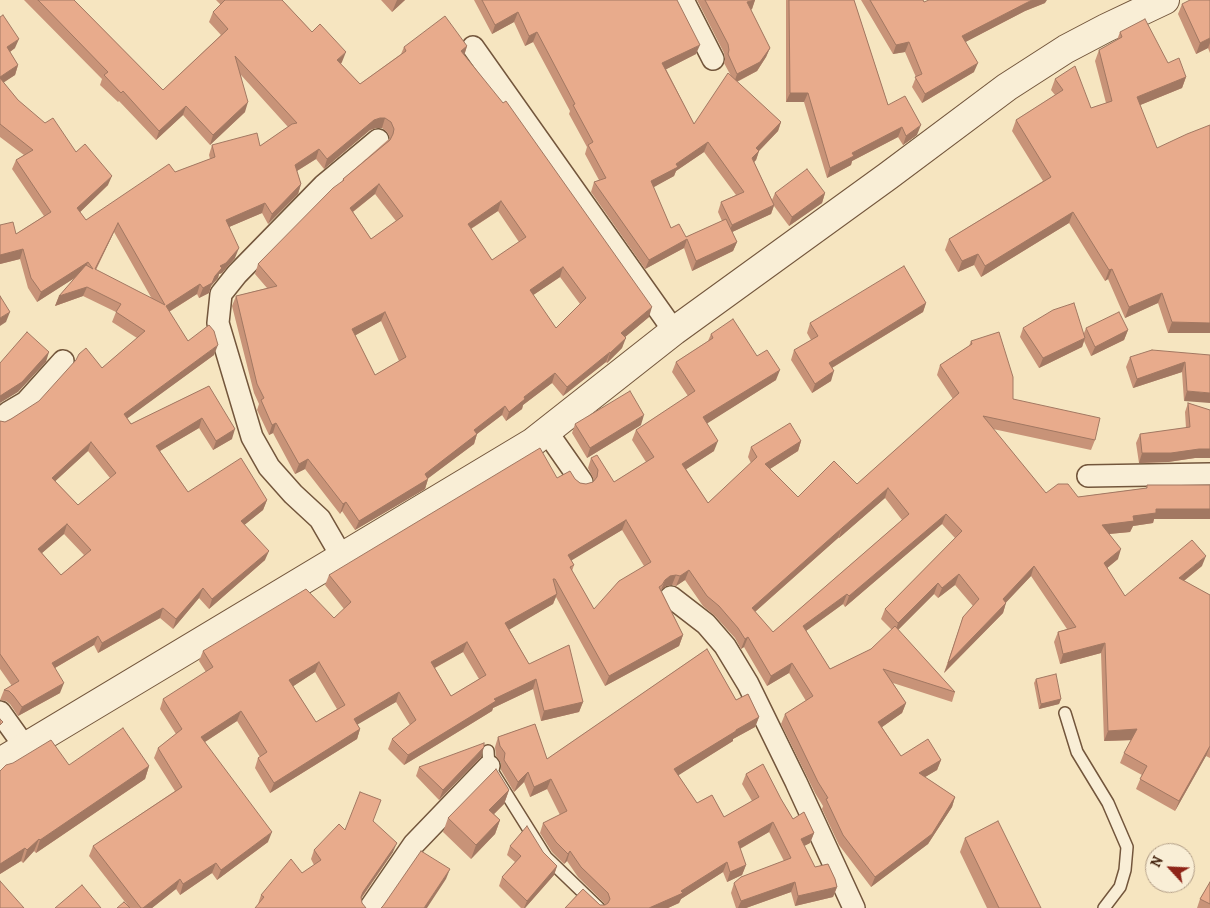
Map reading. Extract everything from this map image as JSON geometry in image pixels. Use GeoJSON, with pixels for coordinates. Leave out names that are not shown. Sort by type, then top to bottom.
{"type":"FeatureCollection","features":[{"type":"Feature","properties":{"kind":"street"},"geometry":{"type":"LineString","coordinates":[[683,0],[713,59]]}},
{"type":"Feature","properties":{"kind":"street"},"geometry":{"type":"LineString","coordinates":[[0,762],[533,442],[674,332],[1007,87],[1066,50],[1106,28],[1165,0]]}},
{"type":"Feature","properties":{"kind":"street"},"geometry":{"type":"LineString","coordinates":[[473,47],[674,332]]}},
{"type":"Feature","properties":{"kind":"street"},"geometry":{"type":"LineString","coordinates":[[342,557],[320,519],[293,494],[269,467],[252,437],[218,323],[221,294],[237,274],[324,185],[378,140]]}},
{"type":"Feature","properties":{"kind":"street"},"geometry":{"type":"LineString","coordinates":[[0,419],[26,402],[63,361]]}},
{"type":"Feature","properties":{"kind":"street"},"geometry":{"type":"LineString","coordinates":[[547,432],[582,482]]}},
{"type":"Feature","properties":{"kind":"street"},"geometry":{"type":"LineString","coordinates":[[1088,476],[1210,474]]}},
{"type":"Feature","properties":{"kind":"street"},"geometry":{"type":"LineString","coordinates":[[671,597],[706,624],[725,646],[748,684],[854,908]]}},
{"type":"Feature","properties":{"kind":"street"},"geometry":{"type":"LineString","coordinates":[[0,712],[25,747]]}},
{"type":"Feature","properties":{"kind":"street"},"geometry":{"type":"LineString","coordinates":[[370,908],[414,844],[489,758]]}},
{"type":"Feature","properties":{"kind":"lane"},"geometry":{"type":"LineString","coordinates":[[1065,713],[1077,752],[1108,803],[1127,847],[1125,870],[1120,887],[1104,908]]}},
{"type":"Feature","properties":{"kind":"lane"},"geometry":{"type":"LineString","coordinates":[[489,758],[546,857],[599,908]]}},
{"type":"Feature","properties":{"kind":"building"},"geometry":{"type":"Polygon","coordinates":[[[38,0],[74,0],[163,90],[228,29],[213,12],[225,0],[282,0],[312,32],[320,24],[346,52],[337,60],[360,84],[406,51],[404,47],[445,16],[467,46],[461,51],[503,103],[506,101],[652,307],[621,333],[626,338],[567,387],[555,373],[524,397],[525,399],[509,412],[505,406],[474,430],[477,434],[425,474],[428,479],[359,521],[346,502],[343,504],[308,459],[299,464],[276,423],[272,425],[261,400],[264,398],[257,384],[236,296],[277,286],[258,264],[333,188],[390,140],[394,129],[391,122],[385,118],[380,118],[374,120],[327,159],[319,149],[295,165],[301,184],[272,214],[265,203],[226,220],[239,248],[226,263],[220,266],[222,268],[212,283],[203,288],[200,284],[166,306],[188,341],[209,325],[214,331],[218,345],[124,414],[131,424],[209,386],[235,429],[216,441],[202,418],[156,446],[188,492],[241,458],[267,500],[241,521],[269,551],[212,599],[203,588],[176,619],[163,608],[102,643],[98,636],[52,663],[64,683],[22,707],[9,691],[4,690],[19,681],[0,654],[0,421],[5,422],[11,419],[39,401],[86,348],[102,368],[145,331],[116,312],[121,304],[87,287],[59,296],[86,265],[93,269],[88,262],[41,292],[31,278],[23,249],[0,255],[0,225],[13,222],[16,234],[51,212],[16,160],[33,150],[0,124],[0,78],[18,100],[45,123],[53,118],[76,152],[85,144],[112,176],[77,208],[86,220],[169,164],[175,172],[215,157],[212,145],[257,133],[260,146],[292,124],[297,123],[235,56],[248,102],[213,135],[186,106],[159,131],[123,91],[121,93],[104,75],[108,72],[38,0]],[[379,184],[350,208],[371,239],[403,216],[379,184]],[[501,201],[468,224],[492,260],[526,237],[501,201]],[[118,223],[95,269],[165,305],[118,223]],[[563,267],[530,290],[556,328],[586,298],[563,267]],[[385,312],[352,329],[375,375],[406,357],[385,312]],[[91,442],[52,478],[78,505],[116,473],[91,442]],[[67,524],[38,549],[61,575],[91,550],[67,524]]]}},
{"type":"Feature","properties":{"kind":"building"},"geometry":{"type":"Polygon","coordinates":[[[482,0],[677,0],[700,45],[662,63],[694,124],[728,73],[781,122],[756,148],[759,151],[752,158],[774,205],[732,225],[721,202],[744,192],[708,142],[676,164],[678,167],[651,181],[671,228],[679,224],[686,237],[726,219],[737,242],[696,261],[687,239],[649,260],[594,182],[606,178],[588,145],[593,142],[537,32],[529,36],[518,12],[495,25],[482,0]]]}},
{"type":"Feature","properties":{"kind":"building"},"geometry":{"type":"Polygon","coordinates":[[[705,0],[755,0],[747,2],[770,48],[760,62],[737,74],[728,54],[728,44],[705,0]]]}},
{"type":"Feature","properties":{"kind":"building"},"geometry":{"type":"Polygon","coordinates":[[[789,0],[854,0],[888,105],[905,96],[921,125],[906,136],[902,127],[852,153],[854,156],[830,168],[808,93],[790,93],[789,0]]]}},
{"type":"Feature","properties":{"kind":"building"},"geometry":{"type":"Polygon","coordinates":[[[870,0],[923,0],[924,2],[929,0],[1032,0],[962,36],[978,63],[925,94],[915,77],[922,74],[909,42],[896,45],[870,0]]]}},
{"type":"Feature","properties":{"kind":"building"},"geometry":{"type":"Polygon","coordinates":[[[1190,0],[1210,0],[1210,38],[1200,43],[1182,4],[1190,0]]]}},
{"type":"Feature","properties":{"kind":"building"},"geometry":{"type":"Polygon","coordinates":[[[3,15],[19,39],[7,47],[18,65],[0,77],[0,17],[3,15]]]}},
{"type":"Feature","properties":{"kind":"building"},"geometry":{"type":"Polygon","coordinates":[[[1145,19],[1168,63],[1179,58],[1186,77],[1137,97],[1157,148],[1210,125],[1210,323],[1172,322],[1162,293],[1129,307],[1112,269],[1109,270],[1073,212],[985,266],[978,254],[962,261],[949,239],[1051,177],[1016,120],[1063,90],[1055,79],[1075,66],[1091,108],[1112,101],[1099,50],[1122,37],[1120,32],[1145,19]]]}},
{"type":"Feature","properties":{"kind":"building"},"geometry":{"type":"Polygon","coordinates":[[[807,169],[825,193],[792,217],[775,193],[807,169]]]}},
{"type":"Feature","properties":{"kind":"building"},"geometry":{"type":"Polygon","coordinates":[[[904,266],[926,303],[829,363],[834,371],[815,384],[794,350],[818,336],[810,323],[904,266]]]}},
{"type":"Feature","properties":{"kind":"building"},"geometry":{"type":"Polygon","coordinates":[[[0,296],[10,312],[0,318],[0,296]]]}},
{"type":"Feature","properties":{"kind":"building"},"geometry":{"type":"Polygon","coordinates":[[[1074,303],[1085,338],[1043,358],[1023,328],[1053,310],[1074,303]]]}},
{"type":"Feature","properties":{"kind":"building"},"geometry":{"type":"Polygon","coordinates":[[[1119,312],[1128,330],[1095,347],[1086,328],[1119,312]]]}},
{"type":"Feature","properties":{"kind":"building"},"geometry":{"type":"Polygon","coordinates":[[[733,319],[757,356],[767,350],[780,370],[703,417],[718,441],[682,464],[708,503],[757,457],[751,447],[790,423],[801,441],[765,464],[798,497],[834,461],[857,484],[959,393],[940,365],[972,344],[971,341],[999,332],[1013,377],[1013,399],[1100,418],[1095,440],[983,416],[1046,493],[1058,484],[1068,484],[1078,497],[1147,488],[1147,485],[1210,485],[1210,509],[1156,509],[1156,513],[1133,516],[1134,521],[1102,525],[1121,549],[1104,563],[1125,596],[1192,540],[1206,556],[1179,578],[1210,595],[1210,746],[1179,801],[1140,779],[1147,766],[1124,753],[1137,729],[1108,731],[1105,643],[1063,654],[1058,632],[1076,627],[1034,566],[1003,599],[1006,603],[948,663],[963,617],[979,599],[959,574],[942,588],[938,583],[898,623],[885,609],[962,531],[946,514],[849,596],[847,594],[803,626],[830,669],[871,649],[895,626],[955,692],[883,669],[906,703],[878,722],[901,756],[928,739],[941,760],[919,773],[955,797],[932,834],[875,877],[843,835],[826,799],[828,798],[818,782],[785,714],[813,696],[792,663],[771,676],[748,637],[745,639],[719,606],[707,596],[689,570],[680,576],[670,576],[659,587],[683,635],[609,676],[555,579],[553,579],[557,594],[505,623],[529,664],[569,645],[583,702],[544,711],[536,679],[494,699],[496,701],[408,755],[392,739],[416,720],[399,692],[354,719],[360,729],[274,783],[258,758],[267,752],[241,711],[201,737],[272,832],[221,870],[216,863],[183,884],[180,879],[141,908],[93,846],[182,787],[158,748],[182,729],[163,699],[213,667],[203,651],[306,589],[334,618],[351,602],[329,575],[540,448],[557,478],[570,471],[580,483],[593,482],[597,477],[598,470],[591,458],[597,455],[614,482],[654,457],[636,430],[695,391],[676,362],[713,338],[711,334],[733,319]],[[888,488],[752,608],[773,632],[909,514],[888,488]],[[626,520],[568,555],[574,565],[570,567],[594,609],[619,581],[651,562],[626,520]],[[467,642],[431,662],[451,696],[486,675],[467,642]],[[319,662],[289,680],[316,722],[345,705],[319,662]]]}},
{"type":"Feature","properties":{"kind":"building"},"geometry":{"type":"Polygon","coordinates":[[[27,332],[49,352],[22,382],[0,396],[0,363],[27,332]]]}},
{"type":"Feature","properties":{"kind":"building"},"geometry":{"type":"Polygon","coordinates":[[[1152,350],[1210,355],[1210,393],[1187,391],[1185,362],[1137,379],[1130,357],[1152,350]]]}},
{"type":"Feature","properties":{"kind":"building"},"geometry":{"type":"Polygon","coordinates":[[[630,391],[644,415],[590,448],[575,424],[630,391]]]}},
{"type":"Feature","properties":{"kind":"building"},"geometry":{"type":"Polygon","coordinates":[[[1188,403],[1210,410],[1210,449],[1171,453],[1142,453],[1140,434],[1190,427],[1188,403]]]}},
{"type":"Feature","properties":{"kind":"building"},"geometry":{"type":"Polygon","coordinates":[[[707,649],[736,700],[748,694],[759,717],[674,769],[697,803],[712,795],[724,817],[759,797],[746,774],[763,764],[793,819],[804,812],[814,833],[801,839],[815,867],[828,864],[837,887],[798,896],[795,882],[741,901],[734,883],[741,877],[791,858],[773,822],[738,842],[746,865],[730,872],[727,862],[681,891],[683,893],[649,908],[565,908],[583,889],[600,905],[605,905],[610,899],[608,893],[581,867],[570,851],[568,854],[556,842],[543,823],[567,811],[551,779],[534,787],[528,772],[518,782],[504,760],[505,753],[500,746],[498,737],[535,724],[547,759],[707,649]]]}},
{"type":"Feature","properties":{"kind":"building"},"geometry":{"type":"Polygon","coordinates":[[[1056,674],[1061,699],[1041,704],[1036,679],[1056,674]]]}},
{"type":"Feature","properties":{"kind":"building"},"geometry":{"type":"Polygon","coordinates":[[[123,728],[149,766],[39,839],[27,850],[25,848],[0,864],[0,771],[6,765],[13,763],[51,740],[69,765],[123,728]]]}},
{"type":"Feature","properties":{"kind":"building"},"geometry":{"type":"Polygon","coordinates":[[[484,743],[484,747],[443,790],[419,767],[484,743]]]}},
{"type":"Feature","properties":{"kind":"building"},"geometry":{"type":"Polygon","coordinates":[[[496,769],[509,790],[489,810],[500,820],[476,845],[448,818],[496,769]]]}},
{"type":"Feature","properties":{"kind":"building"},"geometry":{"type":"Polygon","coordinates":[[[360,792],[381,800],[373,821],[397,843],[363,892],[361,897],[362,903],[366,908],[255,908],[264,897],[261,895],[291,859],[302,873],[321,860],[314,850],[339,824],[345,830],[360,792]]]}},
{"type":"Feature","properties":{"kind":"building"},"geometry":{"type":"Polygon","coordinates":[[[998,821],[1041,908],[999,908],[965,838],[998,821]]]}},
{"type":"Feature","properties":{"kind":"building"},"geometry":{"type":"Polygon","coordinates":[[[527,826],[543,852],[557,866],[527,901],[502,877],[521,856],[510,846],[527,826]]]}},
{"type":"Feature","properties":{"kind":"building"},"geometry":{"type":"Polygon","coordinates":[[[421,851],[450,869],[424,908],[381,908],[383,906],[421,851]]]}},
{"type":"Feature","properties":{"kind":"building"},"geometry":{"type":"Polygon","coordinates":[[[0,881],[24,908],[0,908],[0,881]]]}},
{"type":"Feature","properties":{"kind":"building"},"geometry":{"type":"Polygon","coordinates":[[[1210,882],[1210,904],[1200,899],[1210,882]]]}},
{"type":"Feature","properties":{"kind":"building"},"geometry":{"type":"Polygon","coordinates":[[[82,885],[101,908],[55,908],[82,885]]]}},
{"type":"Feature","properties":{"kind":"building"},"geometry":{"type":"Polygon","coordinates":[[[124,902],[130,908],[117,908],[124,902]]]}}]}
